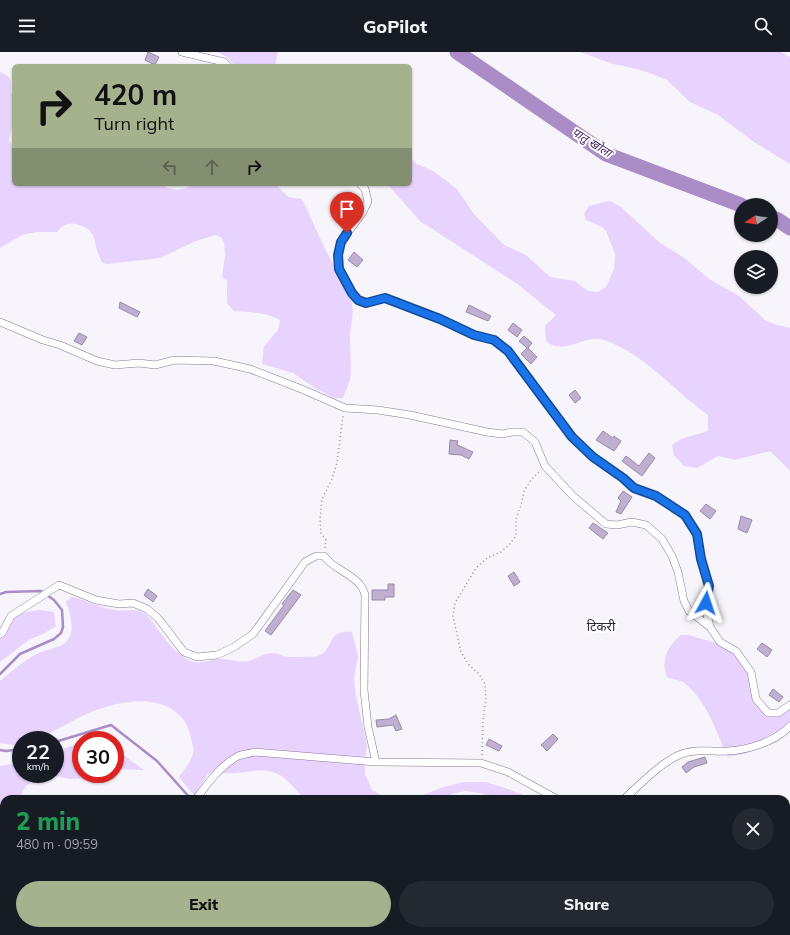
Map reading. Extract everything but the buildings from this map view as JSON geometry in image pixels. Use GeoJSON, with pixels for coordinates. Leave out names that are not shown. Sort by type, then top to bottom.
{"type":"FeatureCollection","features":[{"type":"Feature","properties":{"kind":"street"},"geometry":{"type":"LineString","coordinates":[[182,52],[224,62],[226,64]]}},
{"type":"Feature","properties":{"kind":"street"},"geometry":{"type":"LineString","coordinates":[[362,186],[365,189],[368,201],[341,242],[338,255],[339,269],[352,293],[358,300],[366,303],[385,298],[440,319],[474,335],[494,340],[508,351],[572,437],[593,457],[623,478],[634,488],[656,496],[685,515],[697,534],[701,559],[709,586],[706,603],[710,627]]}},
{"type":"Feature","properties":{"kind":"street"},"geometry":{"type":"LineString","coordinates":[[0,322],[97,361],[115,364],[155,364],[175,360],[214,361],[250,369],[345,408],[378,410],[402,414],[494,433],[523,432],[535,442],[545,466],[573,496],[606,524],[617,525],[632,522],[646,525],[662,539],[672,556],[678,572],[684,601],[689,611],[710,627],[720,642],[736,651],[751,672],[756,699],[768,713],[778,713],[790,705]]}},
{"type":"Feature","properties":{"kind":"street"},"geometry":{"type":"LineString","coordinates":[[0,634],[11,616],[59,585],[96,600],[119,604],[133,603],[148,609],[158,618],[184,652],[197,657],[216,655],[234,647],[253,634],[305,562],[316,556],[324,556],[329,563],[351,577],[361,586],[365,594],[364,690],[368,727],[376,762]]}},
{"type":"Feature","properties":{"kind":"street"},"geometry":{"type":"LineString","coordinates":[[629,795],[668,761],[680,754],[697,751],[730,751],[752,746],[774,739],[790,726]]}},
{"type":"Feature","properties":{"kind":"street"},"geometry":{"type":"LineString","coordinates":[[199,795],[214,775],[227,764],[239,756],[254,752],[376,762],[482,763],[508,772],[550,795]]}},
{"type":"Feature","properties":{"kind":"path"},"geometry":{"type":"LineString","coordinates":[[324,556],[326,540],[321,534],[320,520],[322,499],[332,479],[337,463],[345,408]]}},
{"type":"Feature","properties":{"kind":"path"},"geometry":{"type":"LineString","coordinates":[[482,763],[483,720],[486,699],[485,684],[461,652],[453,616],[455,603],[476,568],[487,558],[501,552],[516,536],[516,519],[521,506],[524,491],[531,480],[545,466]]}},
{"type":"Feature","properties":{"kind":"shaded area"},"geometry":{"type":"Polygon","coordinates":[[[218,52],[278,52],[275,64],[233,64],[227,57],[218,52]]]}},
{"type":"Feature","properties":{"kind":"shaded area"},"geometry":{"type":"Polygon","coordinates":[[[580,52],[781,52],[790,57],[790,164],[754,142],[718,115],[690,102],[667,80],[647,72],[613,64],[580,52]]]}},
{"type":"Feature","properties":{"kind":"shaded area"},"geometry":{"type":"Polygon","coordinates":[[[0,72],[7,76],[11,82],[12,126],[9,140],[12,146],[12,186],[164,186],[178,190],[190,186],[278,186],[288,197],[301,199],[325,249],[350,292],[353,311],[350,336],[351,370],[350,380],[343,398],[334,398],[315,388],[293,373],[262,364],[264,346],[278,330],[280,320],[263,314],[234,311],[227,303],[227,281],[222,277],[225,255],[224,242],[221,237],[216,235],[196,241],[160,258],[107,264],[103,263],[99,257],[95,240],[90,231],[76,224],[65,225],[57,232],[36,232],[22,235],[0,248],[0,72]]]}},
{"type":"Feature","properties":{"kind":"shaded area"},"geometry":{"type":"Polygon","coordinates":[[[412,159],[417,164],[433,171],[457,189],[474,214],[504,245],[526,255],[550,277],[575,281],[588,291],[598,292],[606,287],[614,269],[615,254],[606,231],[602,227],[586,220],[584,214],[589,206],[608,201],[621,207],[659,242],[686,259],[709,279],[739,296],[765,320],[790,328],[790,471],[770,451],[735,460],[718,456],[697,468],[684,466],[674,455],[672,445],[681,439],[708,431],[708,415],[646,363],[619,346],[597,339],[589,339],[560,347],[546,341],[545,326],[556,315],[516,283],[420,221],[388,186],[412,186],[412,159]]]}},
{"type":"Feature","properties":{"kind":"shaded area"},"geometry":{"type":"Polygon","coordinates":[[[72,597],[109,609],[134,610],[141,612],[150,618],[164,638],[175,650],[183,657],[195,662],[217,659],[245,661],[271,653],[286,657],[318,656],[324,653],[334,636],[344,632],[352,632],[358,656],[354,678],[356,696],[367,745],[365,774],[372,790],[381,795],[301,795],[289,782],[275,773],[258,771],[225,773],[216,771],[208,774],[194,795],[179,777],[190,761],[193,752],[188,727],[185,721],[174,710],[152,702],[127,702],[102,708],[86,714],[53,731],[12,731],[12,745],[0,743],[0,681],[32,657],[43,651],[60,646],[66,642],[69,638],[72,626],[66,602],[72,597]]]}},
{"type":"Feature","properties":{"kind":"shaded area"},"geometry":{"type":"Polygon","coordinates":[[[39,610],[54,612],[56,626],[43,634],[30,639],[0,662],[0,639],[3,637],[13,620],[23,613],[39,610]]]}},
{"type":"Feature","properties":{"kind":"shaded area"},"geometry":{"type":"Polygon","coordinates":[[[681,635],[688,635],[717,643],[734,653],[750,673],[753,701],[765,715],[779,716],[790,708],[790,731],[776,743],[744,754],[727,757],[710,716],[698,697],[683,682],[668,678],[665,672],[664,666],[666,655],[672,644],[681,635]]]}},
{"type":"Feature","properties":{"kind":"shaded area"},"geometry":{"type":"Polygon","coordinates":[[[72,745],[72,779],[64,778],[64,749],[72,745]]]}},
{"type":"Feature","properties":{"kind":"shaded area"},"geometry":{"type":"Polygon","coordinates":[[[124,755],[144,770],[124,769],[124,755]]]}},
{"type":"Feature","properties":{"kind":"shaded area"},"geometry":{"type":"Polygon","coordinates":[[[12,764],[12,783],[30,783],[25,788],[22,795],[0,795],[0,766],[12,764]]]}},
{"type":"Feature","properties":{"kind":"shaded area"},"geometry":{"type":"Polygon","coordinates":[[[464,782],[486,782],[523,795],[486,795],[465,791],[449,795],[423,795],[443,787],[464,782]]]}},
{"type":"Feature","properties":{"kind":"waterway","name":"पातु खोला"},"geometry":{"type":"LineString","coordinates":[[457,52],[606,154],[734,202]]}},
{"type":"Feature","properties":{"kind":"waterway","name":"पातु खोला"},"geometry":{"type":"LineString","coordinates":[[778,220],[790,228]]}},
{"type":"Feature","properties":{"kind":"waterway"},"geometry":{"type":"LineString","coordinates":[[0,594],[6,592],[41,591],[54,600],[62,610],[63,627],[61,633],[54,639],[20,654],[0,674]]}},
{"type":"Feature","properties":{"kind":"waterway"},"geometry":{"type":"LineString","coordinates":[[64,739],[111,725],[157,761],[187,795]]}},
{"type":"Feature","properties":{"kind":"waterway"},"geometry":{"type":"LineString","coordinates":[[0,750],[12,750]]}},
{"type":"Feature","properties":{"kind":"district","name":"टिकरी"},"geometry":{"type":"Point","coordinates":[601,626]}},
{"type":"Feature","properties":{"kind":"route"},"geometry":{"type":"LineString","coordinates":[[347,233],[341,242],[338,255],[339,269],[352,293],[358,300],[366,303],[385,298],[440,319],[474,335],[494,340],[508,351],[572,437],[593,457],[623,478],[634,488],[656,496],[685,515],[697,534],[701,559],[709,586],[706,603]]}}]}
